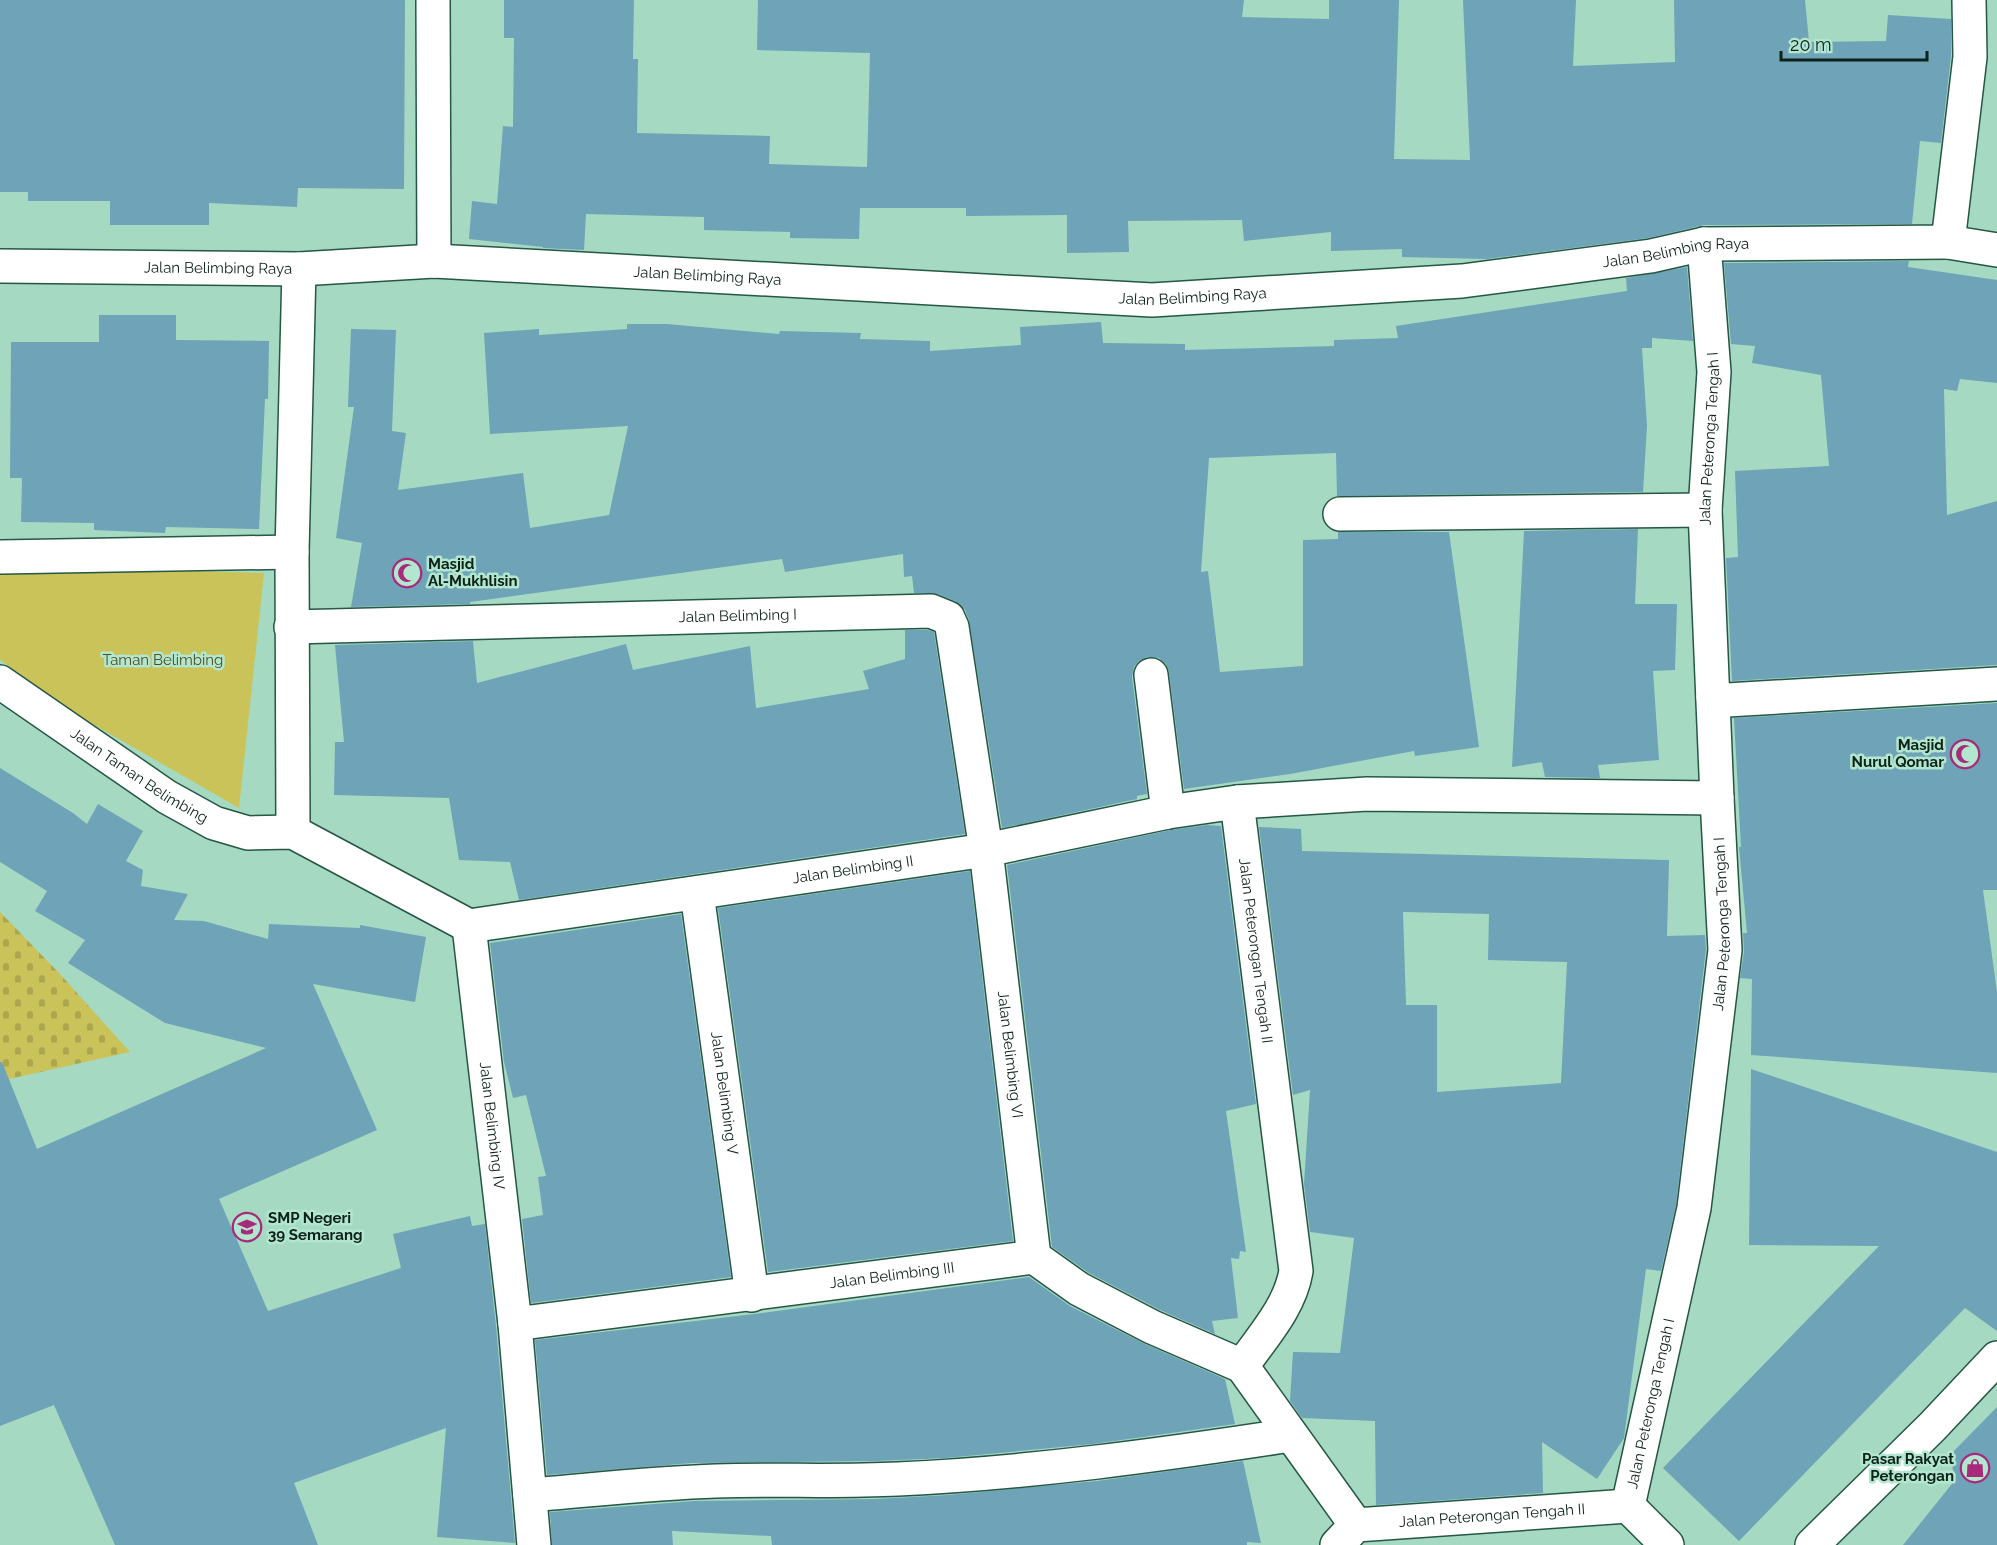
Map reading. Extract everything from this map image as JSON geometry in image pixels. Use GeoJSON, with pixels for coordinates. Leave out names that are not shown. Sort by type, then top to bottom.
{"type":"FeatureCollection","features":[{"type":"Feature","properties":{"kind":"street"},"geometry":{"type":"LineString","coordinates":[[433,0],[434,261]]}},
{"type":"Feature","properties":{"kind":"street"},"geometry":{"type":"LineString","coordinates":[[1948,242],[1970,57],[1969,0]]}},
{"type":"Feature","properties":{"kind":"street","name":"Jalan Belimbing Raya"},"geometry":{"type":"LineString","coordinates":[[0,266],[299,269],[434,261],[1152,300],[1462,281],[1651,256],[1704,244],[1948,242],[1997,250]]}},
{"type":"Feature","properties":{"kind":"street","name":"Jalan Peteronga Tengah I"},"geometry":{"type":"LineString","coordinates":[[1667,1545],[1628,1506],[1696,1196],[1725,950],[1705,510],[1714,372],[1704,244]]}},
{"type":"Feature","properties":{"kind":"street"},"geometry":{"type":"LineString","coordinates":[[293,832],[291,552],[299,269]]}},
{"type":"Feature","properties":{"kind":"street"},"geometry":{"type":"LineString","coordinates":[[1340,514],[1705,510]]}},
{"type":"Feature","properties":{"kind":"street"},"geometry":{"type":"LineString","coordinates":[[0,557],[291,552]]}},
{"type":"Feature","properties":{"kind":"street","name":"Jalan Belimbing I"},"geometry":{"type":"LineString","coordinates":[[291,627],[931,611],[941,614],[948,618],[952,627],[986,850]]}},
{"type":"Feature","properties":{"kind":"street"},"geometry":{"type":"LineString","coordinates":[[1151,675],[1168,812]]}},
{"type":"Feature","properties":{"kind":"street","name":"Jalan Taman Belimbing"},"geometry":{"type":"LineString","coordinates":[[0,682],[167,797],[214,824],[248,833],[293,832],[469,926]]}},
{"type":"Feature","properties":{"kind":"street"},"geometry":{"type":"LineString","coordinates":[[1713,697],[1727,700],[1997,684]]}},
{"type":"Feature","properties":{"kind":"street"},"geometry":{"type":"LineString","coordinates":[[1237,802],[1367,794],[1717,798]]}},
{"type":"Feature","properties":{"kind":"street","name":"Jalan Belimbing II"},"geometry":{"type":"LineString","coordinates":[[469,926],[986,850],[1168,812],[1237,802]]}},
{"type":"Feature","properties":{"kind":"street","name":"Jalan Peterongan Tengah II"},"geometry":{"type":"LineString","coordinates":[[1237,802],[1296,1271],[1293,1288],[1287,1302],[1242,1366],[1291,1435],[1347,1535],[1628,1506]]}},
{"type":"Feature","properties":{"kind":"street","name":"Jalan Belimbing VI"},"geometry":{"type":"LineString","coordinates":[[986,850],[1034,1257]]}},
{"type":"Feature","properties":{"kind":"street","name":"Jalan Belimbing V"},"geometry":{"type":"LineString","coordinates":[[697,893],[752,1295]]}},
{"type":"Feature","properties":{"kind":"street","name":"Jalan Belimbing IV"},"geometry":{"type":"LineString","coordinates":[[469,926],[515,1324],[534,1545]]}},
{"type":"Feature","properties":{"kind":"street"},"geometry":{"type":"LineString","coordinates":[[1034,1257],[1079,1289],[1152,1327],[1242,1366]]}},
{"type":"Feature","properties":{"kind":"street","name":"Jalan Belimbing III"},"geometry":{"type":"LineString","coordinates":[[515,1324],[1034,1257]]}},
{"type":"Feature","properties":{"kind":"street"},"geometry":{"type":"LineString","coordinates":[[1812,1545],[1932,1427],[1997,1358]]}},
{"type":"Feature","properties":{"kind":"street"},"geometry":{"type":"LineString","coordinates":[[530,1495],[716,1481],[899,1479],[1045,1468],[1171,1454],[1291,1435]]}},
{"type":"Feature","properties":{"kind":"green space","name":"Taman Belimbing"},"geometry":{"type":"Polygon","coordinates":[[[0,566],[264,573],[239,808],[77,715],[0,660],[0,566]]]}},
{"type":"Feature","properties":{"kind":"green space"},"geometry":{"type":"Polygon","coordinates":[[[0,912],[59,973],[130,1052],[0,1081],[0,912]]]}},
{"type":"Feature","properties":{"kind":"building"},"geometry":{"type":"Polygon","coordinates":[[[0,0],[405,0],[404,189],[298,188],[297,207],[209,203],[209,225],[110,225],[110,201],[28,201],[28,192],[0,192],[0,0]]]}},
{"type":"Feature","properties":{"kind":"building"},"geometry":{"type":"Polygon","coordinates":[[[504,0],[634,0],[633,59],[638,59],[637,133],[770,136],[769,164],[867,167],[870,53],[757,50],[758,0],[1244,0],[1242,17],[1329,19],[1329,0],[1399,0],[1394,159],[1470,160],[1463,0],[1576,0],[1573,66],[1675,62],[1674,0],[1805,0],[1809,42],[1886,41],[1888,15],[1951,19],[1951,56],[1941,143],[1920,141],[1912,224],[1704,225],[1648,238],[1487,259],[1402,257],[1402,249],[1331,251],[1331,232],[1244,241],[1242,220],[1128,221],[1129,252],[1067,253],[1067,215],[966,216],[966,208],[860,208],[859,239],[790,238],[790,232],[704,230],[704,217],[586,214],[584,250],[543,248],[469,239],[472,201],[497,204],[503,126],[513,127],[514,38],[504,38],[504,0]]]}},
{"type":"Feature","properties":{"kind":"building"},"geometry":{"type":"Polygon","coordinates":[[[1909,261],[1908,267],[1997,280],[1997,383],[1960,379],[1957,391],[1944,389],[1947,515],[1997,501],[1997,665],[1732,681],[1726,558],[1738,557],[1735,471],[1829,466],[1821,375],[1752,363],[1755,346],[1731,344],[1724,263],[1909,261]]]}},
{"type":"Feature","properties":{"kind":"building"},"geometry":{"type":"Polygon","coordinates":[[[1687,267],[1693,341],[1652,338],[1652,348],[1642,348],[1647,426],[1643,492],[1337,496],[1336,453],[1209,458],[1201,572],[1208,571],[1220,672],[1303,666],[1303,540],[1338,539],[1338,532],[1449,532],[1479,747],[1415,756],[1414,751],[1290,774],[1184,789],[1169,672],[1166,664],[1159,658],[1148,657],[1140,660],[1134,667],[1132,677],[1147,794],[1137,796],[1137,799],[1002,828],[969,620],[965,610],[955,601],[938,594],[914,593],[912,576],[904,577],[903,554],[785,572],[782,559],[470,602],[470,604],[351,607],[362,543],[336,538],[354,407],[348,407],[351,329],[396,330],[392,431],[406,433],[398,490],[523,473],[530,528],[609,515],[628,426],[490,434],[484,333],[539,329],[539,335],[627,329],[627,324],[667,324],[779,334],[780,331],[861,333],[860,339],[930,341],[930,351],[1021,345],[1020,327],[1101,322],[1103,343],[1185,344],[1185,350],[1334,346],[1334,340],[1398,338],[1396,326],[1627,291],[1626,278],[1687,267]]]}},
{"type":"Feature","properties":{"kind":"building"},"geometry":{"type":"Polygon","coordinates":[[[99,315],[176,315],[176,340],[269,341],[268,399],[265,399],[259,529],[166,527],[165,533],[94,530],[94,523],[21,522],[22,478],[10,478],[11,342],[99,342],[99,315]]]}},
{"type":"Feature","properties":{"kind":"building"},"geometry":{"type":"Polygon","coordinates":[[[1638,529],[1635,604],[1677,604],[1675,670],[1653,671],[1659,760],[1598,765],[1600,778],[1545,777],[1542,762],[1512,767],[1524,531],[1638,529]]]}},
{"type":"Feature","properties":{"kind":"building"},"geometry":{"type":"Polygon","coordinates":[[[905,630],[934,632],[965,834],[519,900],[510,862],[459,860],[449,798],[334,795],[335,742],[344,742],[335,645],[473,641],[477,683],[626,644],[633,670],[750,646],[756,708],[869,689],[863,671],[905,659],[905,630]]]}},
{"type":"Feature","properties":{"kind":"building"},"geometry":{"type":"Polygon","coordinates":[[[1997,703],[1997,890],[1983,890],[1997,992],[1997,1073],[1751,1055],[1752,979],[1740,978],[1744,952],[1743,933],[1747,933],[1739,847],[1741,847],[1734,718],[1997,703]]]}},
{"type":"Feature","properties":{"kind":"building","name":"SMP Negeri 39 Semarang"},"geometry":{"type":"Polygon","coordinates":[[[0,768],[87,824],[98,804],[143,831],[126,861],[143,870],[141,886],[188,894],[174,920],[204,921],[268,939],[269,924],[360,928],[360,925],[426,937],[415,1002],[313,984],[377,1130],[219,1199],[268,1311],[401,1268],[393,1234],[470,1216],[472,1226],[485,1224],[515,1543],[437,1537],[446,1428],[294,1483],[318,1545],[115,1545],[54,1405],[0,1426],[0,1062],[2,1062],[37,1149],[266,1048],[165,1023],[68,963],[85,940],[35,911],[47,891],[0,862],[0,768]]]}},
{"type":"Feature","properties":{"kind":"building"},"geometry":{"type":"Polygon","coordinates":[[[1207,825],[1221,826],[1256,1104],[1226,1111],[1246,1252],[1240,1251],[1239,1259],[1231,1258],[1238,1318],[1212,1321],[1215,1334],[1160,1310],[1089,1273],[1052,1247],[1007,865],[1171,830],[1207,825]]]}},
{"type":"Feature","properties":{"kind":"building"},"geometry":{"type":"Polygon","coordinates":[[[1259,827],[1301,829],[1302,851],[1669,860],[1667,936],[1705,935],[1706,949],[1676,1205],[1661,1271],[1646,1269],[1624,1438],[1597,1479],[1542,1442],[1543,1493],[1376,1505],[1375,1421],[1302,1418],[1290,1401],[1293,1352],[1340,1353],[1354,1238],[1310,1232],[1304,1184],[1310,1090],[1293,1095],[1259,827]],[[1403,912],[1406,1005],[1437,1005],[1437,1092],[1561,1083],[1567,962],[1488,960],[1489,914],[1403,912]]]}},
{"type":"Feature","properties":{"kind":"building"},"geometry":{"type":"Polygon","coordinates":[[[970,871],[1013,1241],[768,1272],[718,908],[970,871]]]}},
{"type":"Feature","properties":{"kind":"building"},"geometry":{"type":"Polygon","coordinates":[[[681,914],[731,1277],[531,1303],[522,1219],[543,1215],[538,1177],[546,1176],[526,1095],[513,1098],[504,1062],[490,943],[681,914]]]}},
{"type":"Feature","properties":{"kind":"building"},"geometry":{"type":"Polygon","coordinates":[[[1751,1069],[1997,1152],[1997,1331],[1965,1308],[1739,1541],[1663,1468],[1879,1246],[1749,1245],[1751,1069]]]}},
{"type":"Feature","properties":{"kind":"building"},"geometry":{"type":"Polygon","coordinates":[[[1029,1277],[1070,1306],[1145,1344],[1225,1379],[1235,1424],[1093,1444],[946,1458],[692,1463],[547,1475],[535,1340],[754,1314],[1029,1277]]]}},
{"type":"Feature","properties":{"kind":"building","name":"Pasar Rakyat Peterongan"},"geometry":{"type":"Polygon","coordinates":[[[1997,1407],[1997,1545],[1903,1545],[1955,1480],[1950,1455],[1997,1407]]]}},
{"type":"Feature","properties":{"kind":"building"},"geometry":{"type":"Polygon","coordinates":[[[1243,1461],[1261,1543],[1247,1542],[1247,1545],[772,1545],[771,1536],[672,1531],[673,1545],[552,1545],[550,1512],[694,1501],[876,1499],[948,1495],[1097,1481],[1243,1461]]]}},
{"type":"Feature","properties":{"kind":"place","name":"Masjid Al-Mukhlisin"},"geometry":{"type":"Point","coordinates":[407,573]}},
{"type":"Feature","properties":{"kind":"place","name":"Masjid Nurul Qomar"},"geometry":{"type":"Point","coordinates":[1965,754]}},
{"type":"Feature","properties":{"kind":"place","name":"SMP Negeri 39 Semarang"},"geometry":{"type":"Point","coordinates":[247,1227]}},
{"type":"Feature","properties":{"kind":"place","name":"Pasar Rakyat Peterongan"},"geometry":{"type":"Point","coordinates":[1975,1468]}}]}
